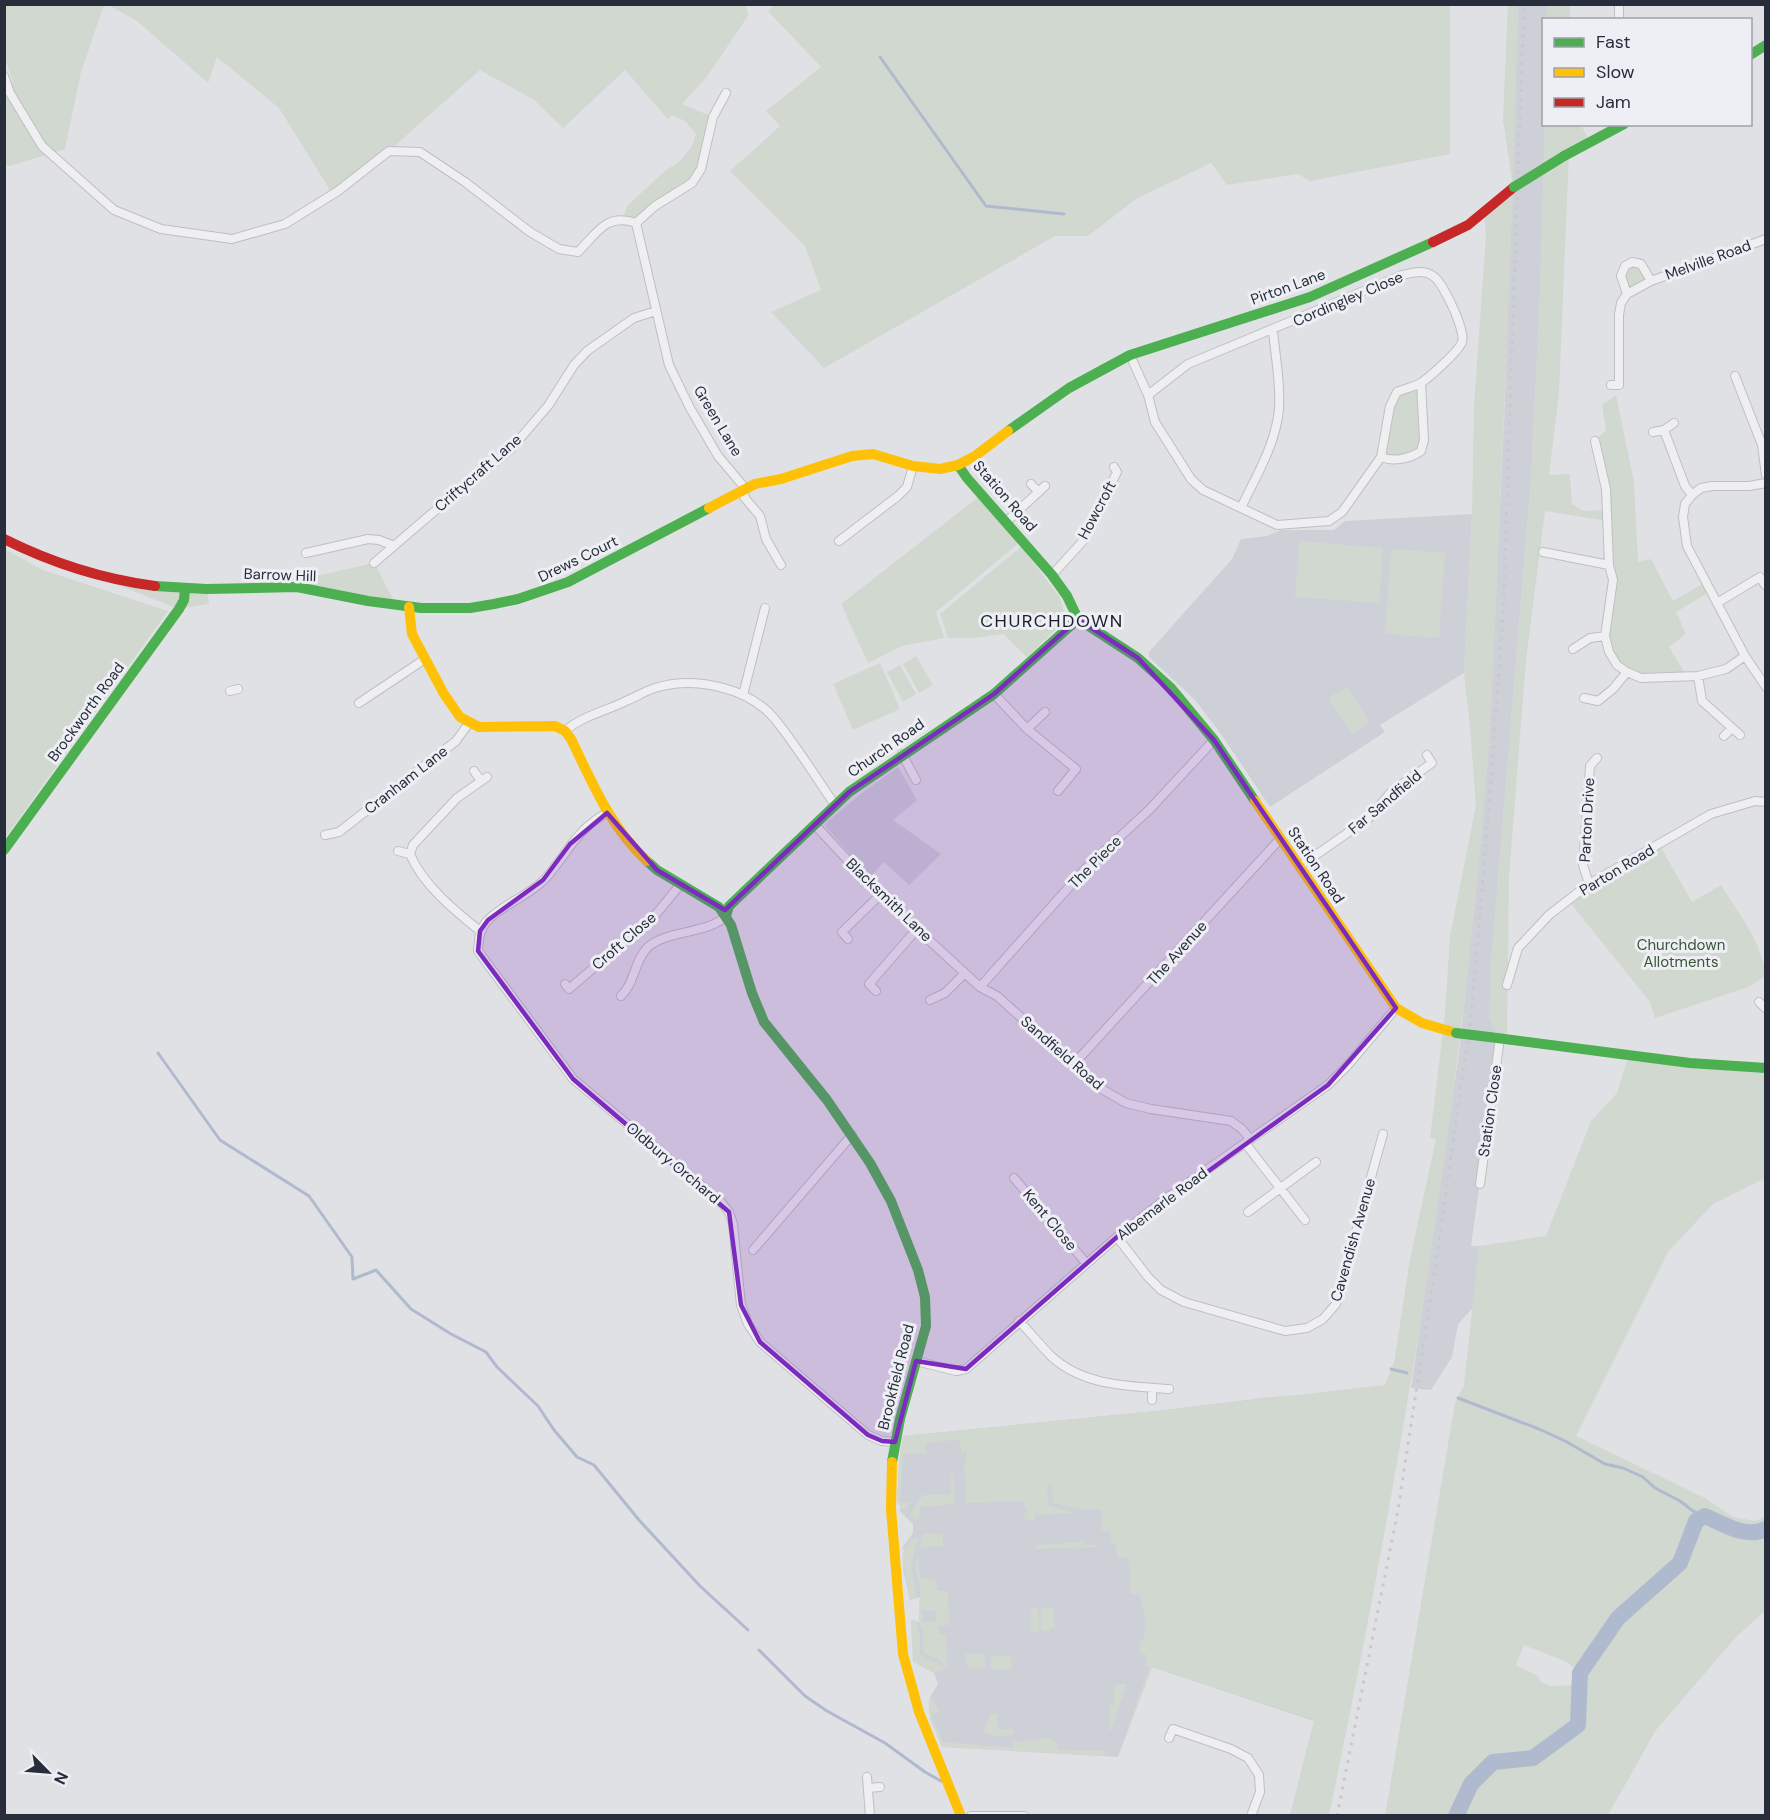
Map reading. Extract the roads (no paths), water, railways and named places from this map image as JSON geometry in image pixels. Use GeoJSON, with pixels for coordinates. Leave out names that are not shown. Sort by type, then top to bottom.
{"type":"FeatureCollection","features":[{"type":"Feature","properties":{"kind":"street"},"geometry":{"type":"LineString","coordinates":[[1752,54],[1766,45]]}},
{"type":"Feature","properties":{"kind":"street"},"geometry":{"type":"LineString","coordinates":[[4,76],[10,93],[42,146],[114,210],[161,229],[232,239],[285,224],[338,191],[389,151],[420,152],[465,182],[530,232],[559,249],[578,252],[609,221],[623,218],[636,223],[655,206],[692,183],[701,169],[713,117],[726,93]]}},
{"type":"Feature","properties":{"kind":"street","name":"Pirton Lane"},"geometry":{"type":"LineString","coordinates":[[958,465],[975,456],[1081,378],[1106,365],[1130,355],[1273,310],[1358,277],[1468,225],[1514,187],[1564,156],[1620,126]]}},
{"type":"Feature","properties":{"kind":"street","name":"Green Lane"},"geometry":{"type":"LineString","coordinates":[[636,223],[669,365],[690,408],[718,456],[745,488],[744,497],[760,516],[766,539],[781,565]]}},
{"type":"Feature","properties":{"kind":"street","name":"Melville Road"},"geometry":{"type":"LineString","coordinates":[[1611,385],[1619,385],[1619,315],[1621,303],[1627,294],[1651,281],[1766,239]]}},
{"type":"Feature","properties":{"kind":"street","name":"Melville Road"},"geometry":{"type":"LineString","coordinates":[[1627,294],[1622,276],[1625,266],[1632,262],[1641,264],[1651,281]]}},
{"type":"Feature","properties":{"kind":"street","name":"Cordingley Close"},"geometry":{"type":"LineString","coordinates":[[1130,355],[1148,395],[1155,422],[1191,479],[1203,490],[1277,525],[1329,521],[1342,512],[1381,457],[1390,406],[1397,392],[1420,383],[1458,349],[1462,341],[1462,330],[1441,283],[1432,275],[1420,271],[1402,275],[1188,364],[1148,395]]}},
{"type":"Feature","properties":{"kind":"street","name":"Criftycraft Lane"},"geometry":{"type":"LineString","coordinates":[[374,563],[511,449],[549,406],[574,365],[587,351],[634,318],[656,311]]}},
{"type":"Feature","properties":{"kind":"street","name":"Cordingley Close"},"geometry":{"type":"LineString","coordinates":[[1241,508],[1271,446],[1276,426],[1279,407],[1273,330]]}},
{"type":"Feature","properties":{"kind":"street"},"geometry":{"type":"LineString","coordinates":[[1735,376],[1762,445],[1766,475]]}},
{"type":"Feature","properties":{"kind":"street"},"geometry":{"type":"LineString","coordinates":[[1381,457],[1388,460],[1413,457],[1421,451],[1424,440],[1420,383]]}},
{"type":"Feature","properties":{"kind":"street"},"geometry":{"type":"LineString","coordinates":[[1653,432],[1664,430],[1674,423]]}},
{"type":"Feature","properties":{"kind":"street"},"geometry":{"type":"LineString","coordinates":[[1664,430],[1685,486],[1692,495]]}},
{"type":"Feature","properties":{"kind":"street"},"geometry":{"type":"LineString","coordinates":[[1595,441],[1606,489],[1609,565],[1612,580],[1605,636],[1617,665],[1641,678],[1698,676],[1726,669],[1745,656]]}},
{"type":"Feature","properties":{"kind":"street"},"geometry":{"type":"LineString","coordinates":[[745,488],[852,456],[873,454],[913,466],[940,469],[958,465]]}},
{"type":"Feature","properties":{"kind":"street","name":"Station Road"},"geometry":{"type":"LineString","coordinates":[[958,465],[1052,575],[1067,596],[1078,618],[1138,658],[1171,688],[1214,740],[1396,1008],[1422,1023],[1456,1033],[1690,1063],[1766,1068]]}},
{"type":"Feature","properties":{"kind":"street"},"geometry":{"type":"LineString","coordinates":[[839,541],[907,487],[913,466]]}},
{"type":"Feature","properties":{"kind":"street","name":"Howcroft"},"geometry":{"type":"LineString","coordinates":[[1052,575],[1083,541],[1116,470],[1126,475]]}},
{"type":"Feature","properties":{"kind":"street"},"geometry":{"type":"LineString","coordinates":[[1766,483],[1701,488],[1685,504],[1683,517],[1687,546],[1745,656],[1766,687]]}},
{"type":"Feature","properties":{"kind":"street"},"geometry":{"type":"LineString","coordinates":[[1030,484],[1038,492]]}},
{"type":"Feature","properties":{"kind":"street"},"geometry":{"type":"LineString","coordinates":[[1006,522],[1046,486]]}},
{"type":"Feature","properties":{"kind":"street","name":"Drews Court"},"geometry":{"type":"LineString","coordinates":[[409,607],[432,610],[491,606],[542,593],[600,567],[729,499],[745,488]]}},
{"type":"Feature","properties":{"kind":"street","name":"Barrow Hill"},"geometry":{"type":"LineString","coordinates":[[4,539],[65,567],[95,576],[185,588],[297,587],[409,607]]}},
{"type":"Feature","properties":{"kind":"street"},"geometry":{"type":"LineString","coordinates":[[306,553],[368,539],[379,540],[393,546]]}},
{"type":"Feature","properties":{"kind":"street"},"geometry":{"type":"LineString","coordinates":[[1543,552],[1609,565]]}},
{"type":"Feature","properties":{"kind":"street"},"geometry":{"type":"LineString","coordinates":[[1717,603],[1761,577],[1766,585]]}},
{"type":"Feature","properties":{"kind":"street","name":"Brockworth Road"},"geometry":{"type":"LineString","coordinates":[[4,850],[179,609],[184,600],[185,588]]}},
{"type":"Feature","properties":{"kind":"street"},"geometry":{"type":"LineString","coordinates":[[409,607],[411,634],[460,717],[480,727],[555,726],[565,731],[607,813],[634,849],[657,870],[718,907],[726,916],[718,923],[676,935],[649,946],[640,957],[632,991],[621,996]]}},
{"type":"Feature","properties":{"kind":"street"},"geometry":{"type":"LineString","coordinates":[[743,696],[765,608]]}},
{"type":"Feature","properties":{"kind":"street","name":"Church Road"},"geometry":{"type":"LineString","coordinates":[[726,916],[729,906],[849,792],[902,754],[994,694],[1078,618]]}},
{"type":"Feature","properties":{"kind":"street"},"geometry":{"type":"LineString","coordinates":[[1573,649],[1590,638],[1605,636]]}},
{"type":"Feature","properties":{"kind":"street"},"geometry":{"type":"LineString","coordinates":[[359,703],[425,659]]}},
{"type":"Feature","properties":{"kind":"street"},"geometry":{"type":"LineString","coordinates":[[1584,698],[1598,701],[1613,689],[1627,672]]}},
{"type":"Feature","properties":{"kind":"street"},"geometry":{"type":"LineString","coordinates":[[1698,676],[1702,701],[1740,735]]}},
{"type":"Feature","properties":{"kind":"street"},"geometry":{"type":"LineString","coordinates":[[565,731],[575,722],[656,688],[693,683],[716,686],[743,696],[773,717],[835,805]]}},
{"type":"Feature","properties":{"kind":"street"},"geometry":{"type":"LineString","coordinates":[[994,694],[1027,729],[1076,769],[1058,791]]}},
{"type":"Feature","properties":{"kind":"street"},"geometry":{"type":"LineString","coordinates":[[1027,729],[1045,712]]}},
{"type":"Feature","properties":{"kind":"street","name":"Cranham Lane"},"geometry":{"type":"LineString","coordinates":[[326,835],[339,832],[456,741],[469,723]]}},
{"type":"Feature","properties":{"kind":"street"},"geometry":{"type":"LineString","coordinates":[[1724,736],[1732,728]]}},
{"type":"Feature","properties":{"kind":"street","name":"The Piece"},"geometry":{"type":"LineString","coordinates":[[980,987],[1086,868],[1149,810],[1214,740]]}},
{"type":"Feature","properties":{"kind":"street"},"geometry":{"type":"LineString","coordinates":[[902,754],[916,780]]}},
{"type":"Feature","properties":{"kind":"street","name":"Far Sandfield"},"geometry":{"type":"LineString","coordinates":[[1300,866],[1369,818],[1391,792],[1432,763],[1426,755]]}},
{"type":"Feature","properties":{"kind":"street","name":"Parton Drive"},"geometry":{"type":"LineString","coordinates":[[1589,884],[1582,865],[1590,766],[1597,758]]}},
{"type":"Feature","properties":{"kind":"street"},"geometry":{"type":"LineString","coordinates":[[474,771],[484,779],[457,798],[413,845],[410,854],[414,864],[449,906],[480,931],[488,920],[543,880],[570,844],[593,820],[607,813]]}},
{"type":"Feature","properties":{"kind":"street","name":"Parton Road"},"geometry":{"type":"LineString","coordinates":[[1507,985],[1518,948],[1549,915],[1589,884],[1711,814],[1755,801],[1766,802]]}},
{"type":"Feature","properties":{"kind":"street","name":"Blacksmith Lane"},"geometry":{"type":"LineString","coordinates":[[815,825],[880,895],[980,987]]}},
{"type":"Feature","properties":{"kind":"street","name":"The Avenue"},"geometry":{"type":"LineString","coordinates":[[1073,1065],[1280,838]]}},
{"type":"Feature","properties":{"kind":"street"},"geometry":{"type":"LineString","coordinates":[[398,851],[410,854]]}},
{"type":"Feature","properties":{"kind":"street","name":"Croft Close"},"geometry":{"type":"LineString","coordinates":[[565,984],[570,989],[657,913],[680,885]]}},
{"type":"Feature","properties":{"kind":"street"},"geometry":{"type":"LineString","coordinates":[[836,925],[845,935],[880,895]]}},
{"type":"Feature","properties":{"kind":"street","name":"Brookfield Road"},"geometry":{"type":"LineString","coordinates":[[726,916],[764,1022],[852,1135],[870,1163],[891,1201],[918,1270],[925,1298],[926,1326],[895,1442],[891,1509],[903,1654],[919,1712],[961,1815]]}},
{"type":"Feature","properties":{"kind":"street"},"geometry":{"type":"LineString","coordinates":[[876,991],[867,981],[917,928]]}},
{"type":"Feature","properties":{"kind":"street","name":"Oldbury Orchard"},"geometry":{"type":"LineString","coordinates":[[480,931],[478,951],[573,1079],[720,1201],[729,1212],[733,1224],[741,1305],[748,1324],[760,1342],[868,1435],[882,1441],[895,1442]]}},
{"type":"Feature","properties":{"kind":"street"},"geometry":{"type":"LineString","coordinates":[[930,1000],[945,993],[965,973]]}},
{"type":"Feature","properties":{"kind":"street","name":"Sandfield Road"},"geometry":{"type":"LineString","coordinates":[[980,987],[997,996],[1100,1088],[1126,1102],[1151,1109],[1231,1121],[1242,1129],[1247,1141],[1305,1220]]}},
{"type":"Feature","properties":{"kind":"street"},"geometry":{"type":"LineString","coordinates":[[1759,1002],[1766,1009]]}},
{"type":"Feature","properties":{"kind":"street","name":"Albemarle Road"},"geometry":{"type":"LineString","coordinates":[[916,1361],[956,1371],[966,1369],[1117,1237],[1171,1195],[1328,1085],[1396,1008]]}},
{"type":"Feature","properties":{"kind":"street","name":"Station Close"},"geometry":{"type":"LineString","coordinates":[[1480,1184],[1494,1038]]}},
{"type":"Feature","properties":{"kind":"street","name":"Cavendish Avenue"},"geometry":{"type":"LineString","coordinates":[[1117,1237],[1161,1290],[1185,1302],[1285,1331],[1307,1328],[1323,1319],[1336,1304],[1383,1134]]}},
{"type":"Feature","properties":{"kind":"street"},"geometry":{"type":"LineString","coordinates":[[753,1250],[852,1135]]}},
{"type":"Feature","properties":{"kind":"street"},"geometry":{"type":"LineString","coordinates":[[1248,1212],[1281,1190],[1316,1162]]}},
{"type":"Feature","properties":{"kind":"street","name":"Kent Close"},"geometry":{"type":"LineString","coordinates":[[1014,1178],[1086,1263]]}},
{"type":"Feature","properties":{"kind":"street"},"geometry":{"type":"LineString","coordinates":[[1019,1321],[1052,1357],[1073,1371],[1097,1382],[1169,1389]]}},
{"type":"Feature","properties":{"kind":"street"},"geometry":{"type":"LineString","coordinates":[[1152,1388],[1152,1400]]}},
{"type":"Feature","properties":{"kind":"street"},"geometry":{"type":"LineString","coordinates":[[1169,1738],[1173,1729],[1231,1749],[1248,1758],[1259,1775],[1260,1792],[1251,1815]]}},
{"type":"Feature","properties":{"kind":"street"},"geometry":{"type":"LineString","coordinates":[[867,1777],[870,1815]]}},
{"type":"Feature","properties":{"kind":"street"},"geometry":{"type":"LineString","coordinates":[[868,1788],[880,1787]]}},
{"type":"Feature","properties":{"kind":"street"},"geometry":{"type":"LineString","coordinates":[[971,1815],[1024,1815]]}},
{"type":"Feature","properties":{"kind":"waterway"},"geometry":{"type":"LineString","coordinates":[[880,57],[986,206],[1064,214]]}},
{"type":"Feature","properties":{"kind":"waterway"},"geometry":{"type":"LineString","coordinates":[[158,1053],[220,1140],[309,1196],[352,1257],[353,1279],[376,1270],[411,1309],[486,1352],[497,1367],[538,1406],[554,1430],[577,1457],[594,1465],[639,1520],[700,1586],[748,1630]]}},
{"type":"Feature","properties":{"kind":"waterway"},"geometry":{"type":"LineString","coordinates":[[1391,1369],[1407,1373]]}},
{"type":"Feature","properties":{"kind":"waterway"},"geometry":{"type":"LineString","coordinates":[[1458,1398],[1539,1429],[1605,1464],[1623,1468],[1643,1477],[1655,1488],[1705,1516]]}},
{"type":"Feature","properties":{"kind":"waterway"},"geometry":{"type":"LineString","coordinates":[[1456,1816],[1471,1784],[1493,1762],[1533,1758],[1578,1725],[1580,1673],[1618,1618],[1680,1563],[1696,1521],[1705,1516],[1743,1531],[1758,1532],[1766,1529]]}},
{"type":"Feature","properties":{"kind":"waterway"},"geometry":{"type":"LineString","coordinates":[[759,1650],[805,1696],[885,1743],[941,1781]]}},
{"type":"Feature","properties":{"kind":"railway"},"geometry":{"type":"LineString","coordinates":[[1337,1816],[1398,1510],[1471,1016],[1503,614],[1524,4]]}},
{"type":"Feature","properties":{"kind":"district","name":"CHURCHDOWN"},"geometry":{"type":"Point","coordinates":[1052,621]}},
{"type":"Feature","properties":{"kind":"park label","name":"Churchdown Allotments"},"geometry":{"type":"Point","coordinates":[1681,954]}}]}
